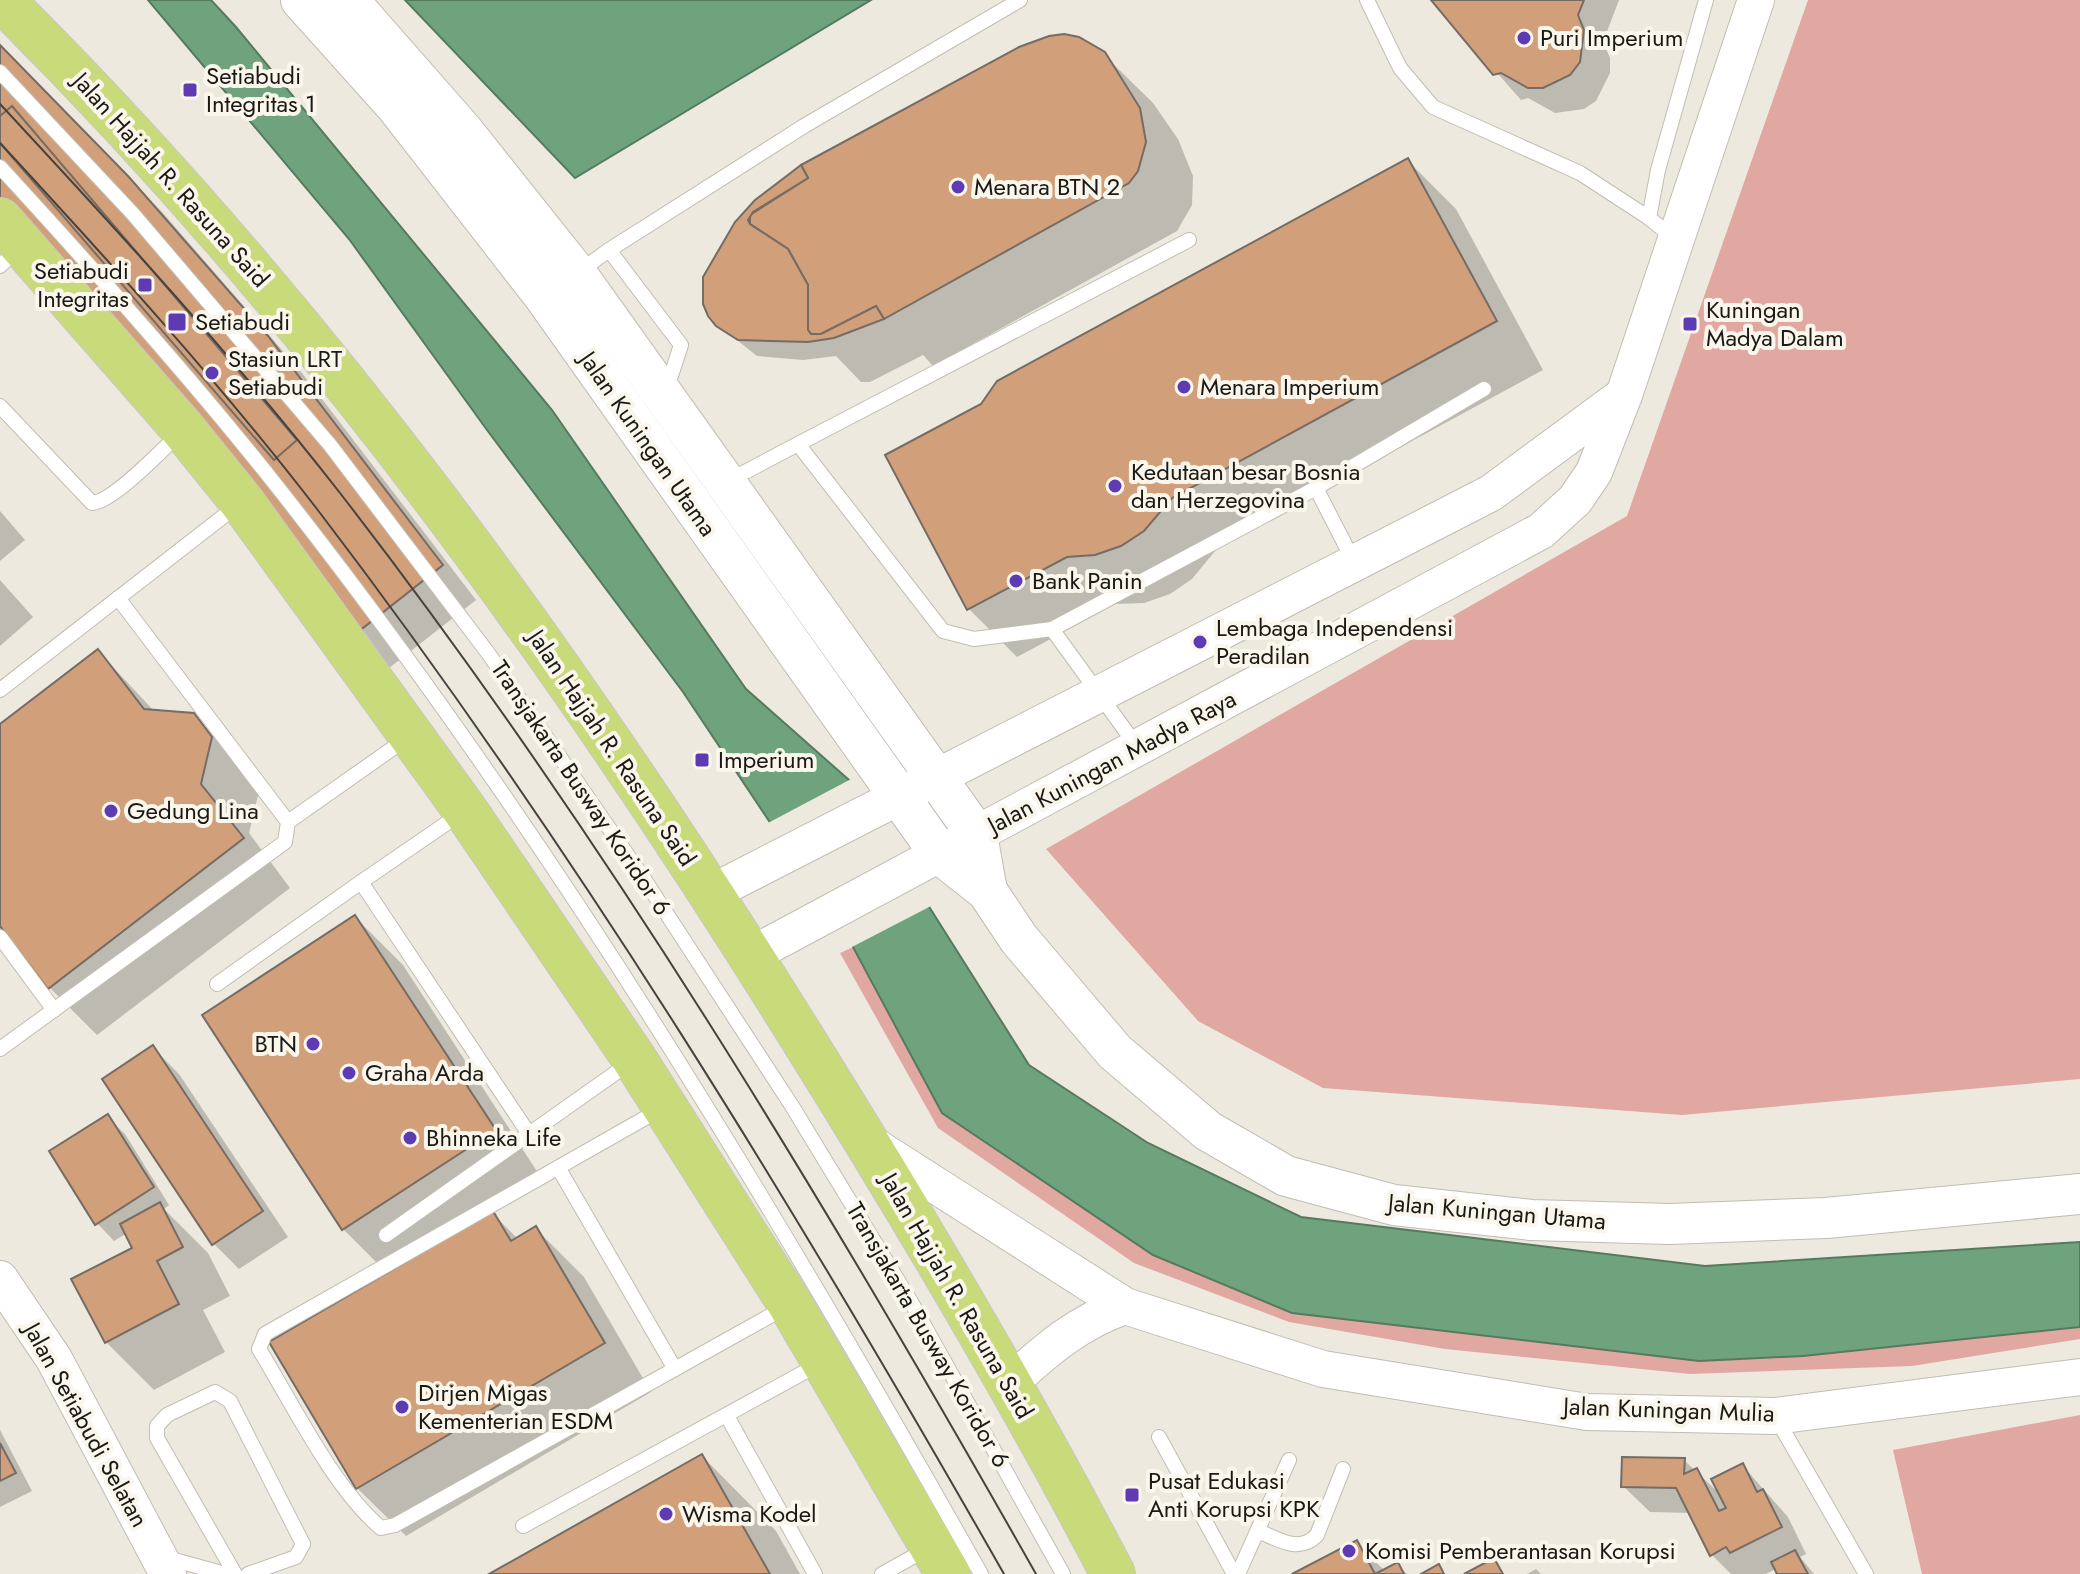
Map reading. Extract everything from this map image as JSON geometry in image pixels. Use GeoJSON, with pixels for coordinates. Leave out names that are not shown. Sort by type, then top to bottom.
{"type":"FeatureCollection","features":[{"type":"Feature","properties":{"kind":"main road","name":"Jalan Hajjah R. Rasuna Said"},"geometry":{"type":"LineString","coordinates":[[2,0],[133,135],[280,299],[499,583],[711,893],[867,1141],[1010,1383],[1113,1574]]}},
{"type":"Feature","properties":{"kind":"main road","name":"Jalan Kuningan Utama"},"geometry":{"type":"LineString","coordinates":[[301,0],[560,285]]}},
{"type":"Feature","properties":{"kind":"main road","name":"Jalan Kuningan Utama"},"geometry":{"type":"LineString","coordinates":[[348,0],[463,131],[560,285],[707,492],[977,835],[987,891],[1019,939],[1115,1052],[1208,1131],[1286,1176],[1394,1205],[1531,1220],[1670,1224],[1826,1218],[2080,1194]]}},
{"type":"Feature","properties":{"kind":"main road"},"geometry":{"type":"LineString","coordinates":[[8,243],[183,429],[242,502],[412,735],[635,1060],[790,1304],[950,1568]]}},
{"type":"Feature","properties":{"kind":"main road","name":"Jalan Kuningan Utama"},"geometry":{"type":"LineString","coordinates":[[707,492],[888,801],[929,860],[987,891]]}},
{"type":"Feature","properties":{"kind":"street","name":"Jalan Kuningan Madya Raya"},"geometry":{"type":"LineString","coordinates":[[751,955],[1541,531],[1575,500],[1594,472],[1624,395],[1662,229],[1756,0]]}},
{"type":"Feature","properties":{"kind":"street"},"geometry":{"type":"LineString","coordinates":[[711,893],[1491,493],[1624,395]]}},
{"type":"Feature","properties":{"kind":"street","name":"Jalan Kuningan Mulia"},"geometry":{"type":"LineString","coordinates":[[867,1141],[1125,1306],[1323,1369],[1587,1412],[1775,1416],[2080,1377]]}},
{"type":"Feature","properties":{"kind":"street","name":"Jalan Setiabudi Selatan"},"geometry":{"type":"LineString","coordinates":[[0,1279],[54,1359],[164,1565]]}},
{"type":"Feature","properties":{"kind":"street"},"geometry":{"type":"LineString","coordinates":[[1010,1383],[1057,1340],[1093,1317],[1125,1306]]}},
{"type":"Feature","properties":{"kind":"lane"},"geometry":{"type":"LineString","coordinates":[[560,285],[609,250],[804,126],[1020,0]]}},
{"type":"Feature","properties":{"kind":"lane"},"geometry":{"type":"LineString","coordinates":[[1367,0],[1400,68],[1433,107],[1580,173],[1662,229]]}},
{"type":"Feature","properties":{"kind":"lane","name":"Jalan Kuningan Madya Raya"},"geometry":{"type":"LineString","coordinates":[[1662,229],[1658,170],[1706,0]]}},
{"type":"Feature","properties":{"kind":"lane","name":"Transjakarta Busway Koridor 6"},"geometry":{"type":"LineString","coordinates":[[0,72],[133,214],[330,445],[488,653],[644,879],[792,1106],[911,1302],[1063,1574]]}},
{"type":"Feature","properties":{"kind":"lane"},"geometry":{"type":"LineString","coordinates":[[0,167],[81,255],[281,492],[400,649],[601,943],[780,1224],[950,1568],[882,1574]]}},
{"type":"Feature","properties":{"kind":"lane"},"geometry":{"type":"LineString","coordinates":[[707,492],[1189,240]]}},
{"type":"Feature","properties":{"kind":"lane"},"geometry":{"type":"LineString","coordinates":[[609,250],[681,345],[648,410]]}},
{"type":"Feature","properties":{"kind":"lane"},"geometry":{"type":"LineString","coordinates":[[798,444],[943,631],[974,639],[1052,629],[1316,488],[1484,389]]}},
{"type":"Feature","properties":{"kind":"lane"},"geometry":{"type":"LineString","coordinates":[[0,406],[92,503],[98,503],[121,485],[183,429]]}},
{"type":"Feature","properties":{"kind":"lane"},"geometry":{"type":"LineString","coordinates":[[1316,488],[1354,563]]}},
{"type":"Feature","properties":{"kind":"lane"},"geometry":{"type":"LineString","coordinates":[[0,690],[242,502]]}},
{"type":"Feature","properties":{"kind":"lane"},"geometry":{"type":"LineString","coordinates":[[0,1049],[285,842],[288,822],[118,598]]}},
{"type":"Feature","properties":{"kind":"lane"},"geometry":{"type":"LineString","coordinates":[[1052,629],[1138,748]]}},
{"type":"Feature","properties":{"kind":"lane"},"geometry":{"type":"LineString","coordinates":[[288,822],[412,735]]}},
{"type":"Feature","properties":{"kind":"lane"},"geometry":{"type":"LineString","coordinates":[[217,984],[465,810]]}},
{"type":"Feature","properties":{"kind":"lane"},"geometry":{"type":"LineString","coordinates":[[361,882],[529,1134]]}},
{"type":"Feature","properties":{"kind":"lane"},"geometry":{"type":"LineString","coordinates":[[0,937],[54,1010]]}},
{"type":"Feature","properties":{"kind":"lane"},"geometry":{"type":"LineString","coordinates":[[386,1235],[635,1060]]}},
{"type":"Feature","properties":{"kind":"lane"},"geometry":{"type":"LineString","coordinates":[[665,1107],[265,1334],[259,1349],[325,1457],[370,1518],[381,1528],[395,1525],[790,1304]]}},
{"type":"Feature","properties":{"kind":"lane"},"geometry":{"type":"LineString","coordinates":[[559,1169],[675,1369]]}},
{"type":"Feature","properties":{"kind":"lane"},"geometry":{"type":"LineString","coordinates":[[523,1526],[825,1361]]}},
{"type":"Feature","properties":{"kind":"lane"},"geometry":{"type":"LineString","coordinates":[[235,1574],[157,1438],[157,1426],[167,1415],[215,1392],[230,1401],[303,1544],[296,1557],[248,1574]]}},
{"type":"Feature","properties":{"kind":"lane"},"geometry":{"type":"LineString","coordinates":[[727,1416],[815,1574]]}},
{"type":"Feature","properties":{"kind":"lane"},"geometry":{"type":"LineString","coordinates":[[1775,1416],[1866,1574]]}},
{"type":"Feature","properties":{"kind":"lane"},"geometry":{"type":"LineString","coordinates":[[1159,1437],[1236,1574]]}},
{"type":"Feature","properties":{"kind":"lane"},"geometry":{"type":"LineString","coordinates":[[1236,1574],[1289,1460]]}},
{"type":"Feature","properties":{"kind":"lane"},"geometry":{"type":"LineString","coordinates":[[1258,1531],[1293,1545],[1309,1543],[1317,1535],[1343,1469]]}},
{"type":"Feature","properties":{"kind":"lane"},"geometry":{"type":"LineString","coordinates":[[164,1565],[225,1574]]}},
{"type":"Feature","properties":{"kind":"shaded area"},"geometry":{"type":"Polygon","coordinates":[[[148,0],[211,0],[236,27],[552,410],[746,689],[849,780],[1029,1065],[1148,1143],[1301,1217],[1705,1266],[2080,1242],[2080,1327],[1803,1356],[1699,1361],[1292,1313],[1153,1255],[942,1113],[853,947],[683,692],[349,239],[148,0]]]}},
{"type":"Feature","properties":{"kind":"shaded area"},"geometry":{"type":"Polygon","coordinates":[[[405,0],[871,0],[575,178],[405,0]]]}},
{"type":"Feature","properties":{"kind":"shaded area"},"geometry":{"type":"Polygon","coordinates":[[[1808,0],[2080,0],[2080,1079],[1682,1115],[1323,1088],[1198,1021],[1046,849],[1627,516],[1808,0]]]}},
{"type":"Feature","properties":{"kind":"shaded area"},"geometry":{"type":"Polygon","coordinates":[[[853,947],[942,1113],[1699,1361],[1803,1356],[2080,1327],[2080,1339],[1912,1366],[1690,1374],[1445,1349],[1289,1322],[1134,1263],[938,1128],[840,953],[853,947]]]}},
{"type":"Feature","properties":{"kind":"shaded area"},"geometry":{"type":"Polygon","coordinates":[[[2080,1415],[2080,1574],[1922,1574],[1893,1450],[2080,1415]]]}},
{"type":"Feature","properties":{"kind":"pier"},"geometry":{"type":"Polygon","coordinates":[[[853,778],[933,905],[850,948],[768,823],[853,778]]]}},
{"type":"Feature","properties":{"kind":"building","name":"Puri Imperium"},"geometry":{"type":"Polygon","coordinates":[[[1431,0],[1584,0],[1578,15],[1584,30],[1580,62],[1570,75],[1543,88],[1528,88],[1501,73],[1493,75],[1431,0]]]}},
{"type":"Feature","properties":{"kind":"building","name":"Menara BTN 2"},"geometry":{"type":"Polygon","coordinates":[[[1064,34],[1079,37],[1105,52],[1140,108],[1146,142],[1138,171],[1129,183],[884,319],[876,306],[821,334],[811,334],[808,330],[808,285],[788,249],[750,224],[750,215],[808,178],[801,165],[1019,47],[1064,34]]]}},
{"type":"Feature","properties":{"kind":"building","name":"Stasiun LRT Setiabudi"},"geometry":{"type":"Polygon","coordinates":[[[0,45],[128,176],[268,336],[443,565],[340,646],[0,229],[0,45]]]}},
{"type":"Feature","properties":{"kind":"building"},"geometry":{"type":"Polygon","coordinates":[[[12,106],[297,440],[274,460],[0,143],[0,116],[12,106]]]}},
{"type":"Feature","properties":{"kind":"building","name":"Menara Imperium"},"geometry":{"type":"Polygon","coordinates":[[[1408,158],[1497,321],[1172,498],[1144,531],[1121,546],[1095,555],[1067,557],[967,610],[885,455],[981,404],[997,381],[1408,158]]]}},
{"type":"Feature","properties":{"kind":"building"},"geometry":{"type":"Polygon","coordinates":[[[801,165],[808,178],[753,212],[748,220],[750,224],[788,249],[808,285],[808,330],[811,334],[821,334],[876,306],[884,319],[834,338],[808,342],[738,340],[716,326],[708,316],[703,304],[703,277],[735,222],[755,200],[801,165]]]}},
{"type":"Feature","properties":{"kind":"building","name":"Gedung Lina"},"geometry":{"type":"Polygon","coordinates":[[[98,649],[144,709],[194,713],[212,737],[201,784],[244,838],[48,989],[0,926],[0,724],[98,649]]]}},
{"type":"Feature","properties":{"kind":"building","name":"Graha Arda"},"geometry":{"type":"Polygon","coordinates":[[[355,915],[496,1130],[342,1230],[202,1015],[355,915]]]}},
{"type":"Feature","properties":{"kind":"building"},"geometry":{"type":"Polygon","coordinates":[[[153,1045],[263,1211],[212,1245],[102,1079],[153,1045]]]}},
{"type":"Feature","properties":{"kind":"building"},"geometry":{"type":"Polygon","coordinates":[[[108,1114],[154,1187],[95,1225],[49,1151],[108,1114]]]}},
{"type":"Feature","properties":{"kind":"building"},"geometry":{"type":"Polygon","coordinates":[[[160,1202],[183,1247],[157,1261],[179,1304],[105,1343],[71,1279],[132,1248],[120,1224],[160,1202]]]}},
{"type":"Feature","properties":{"kind":"building","name":"Dirjen Migas Kementerian ESDM"},"geometry":{"type":"Polygon","coordinates":[[[493,1211],[511,1241],[536,1226],[605,1343],[356,1489],[269,1342],[493,1211]]]}},
{"type":"Feature","properties":{"kind":"building"},"geometry":{"type":"Polygon","coordinates":[[[0,1443],[16,1473],[0,1481],[0,1443]]]}},
{"type":"Feature","properties":{"kind":"building","name":"Wisma Kodel"},"geometry":{"type":"Polygon","coordinates":[[[702,1454],[770,1574],[489,1574],[702,1454]]]}},
{"type":"Feature","properties":{"kind":"building"},"geometry":{"type":"Polygon","coordinates":[[[1622,1457],[1685,1458],[1684,1474],[1697,1468],[1719,1511],[1726,1508],[1711,1479],[1743,1463],[1757,1492],[1763,1489],[1782,1527],[1730,1553],[1726,1547],[1710,1556],[1676,1488],[1621,1487],[1622,1457]]]}},
{"type":"Feature","properties":{"kind":"building","name":"Komisi Pemberantasan Korupsi"},"geometry":{"type":"Polygon","coordinates":[[[1357,1540],[1375,1574],[1292,1574],[1357,1540]]]}},
{"type":"Feature","properties":{"kind":"building"},"geometry":{"type":"Polygon","coordinates":[[[1795,1550],[1808,1574],[1777,1574],[1771,1562],[1795,1550]]]}},
{"type":"Feature","properties":{"kind":"building","name":"Komisi Pemberantasan Korupsi"},"geometry":{"type":"Polygon","coordinates":[[[1494,1558],[1503,1574],[1464,1574],[1494,1558]]]}},
{"type":"Feature","properties":{"kind":"building"},"geometry":{"type":"Polygon","coordinates":[[[1398,1562],[1404,1574],[1375,1574],[1398,1562]]]}},
{"type":"Feature","properties":{"kind":"building","name":"Komisi Pemberantasan Korupsi"},"geometry":{"type":"Polygon","coordinates":[[[1439,1564],[1444,1574],[1421,1574],[1439,1564]]]}},
{"type":"Feature","properties":{"kind":"tram line"},"geometry":{"type":"LineString","coordinates":[[0,104],[174,295],[300,442],[437,621],[530,752],[708,1021],[792,1157],[1036,1574]]}},
{"type":"Feature","properties":{"kind":"tram line"},"geometry":{"type":"LineString","coordinates":[[0,143],[163,323],[241,415],[317,509],[412,636],[592,897],[763,1164],[1004,1574]]}},
{"type":"Feature","properties":{"kind":"place","name":"Puri Imperium"},"geometry":{"type":"Point","coordinates":[1524,38]}},
{"type":"Feature","properties":{"kind":"place","name":"Setiabudi Integritas 1"},"geometry":{"type":"Point","coordinates":[190,90]}},
{"type":"Feature","properties":{"kind":"place","name":"Menara BTN 2"},"geometry":{"type":"Point","coordinates":[958,187]}},
{"type":"Feature","properties":{"kind":"place","name":"Setiabudi Integritas"},"geometry":{"type":"Point","coordinates":[145,285]}},
{"type":"Feature","properties":{"kind":"place","name":"Setiabudi"},"geometry":{"type":"Point","coordinates":[177,322]}},
{"type":"Feature","properties":{"kind":"place","name":"Kuningan Madya Dalam"},"geometry":{"type":"Point","coordinates":[1690,324]}},
{"type":"Feature","properties":{"kind":"place","name":"Stasiun LRT Setiabudi"},"geometry":{"type":"Point","coordinates":[212,373]}},
{"type":"Feature","properties":{"kind":"place","name":"Menara Imperium"},"geometry":{"type":"Point","coordinates":[1184,387]}},
{"type":"Feature","properties":{"kind":"place","name":"Kedutaan besar Bosnia dan Herzegovina"},"geometry":{"type":"Point","coordinates":[1115,486]}},
{"type":"Feature","properties":{"kind":"place","name":"Bank Panin"},"geometry":{"type":"Point","coordinates":[1016,581]}},
{"type":"Feature","properties":{"kind":"place","name":"Lembaga Independensi Peradilan"},"geometry":{"type":"Point","coordinates":[1200,642]}},
{"type":"Feature","properties":{"kind":"place","name":"Imperium"},"geometry":{"type":"Point","coordinates":[702,760]}},
{"type":"Feature","properties":{"kind":"place","name":"Gedung Lina"},"geometry":{"type":"Point","coordinates":[111,811]}},
{"type":"Feature","properties":{"kind":"place","name":"BTN"},"geometry":{"type":"Point","coordinates":[313,1044]}},
{"type":"Feature","properties":{"kind":"place","name":"Graha Arda"},"geometry":{"type":"Point","coordinates":[349,1073]}},
{"type":"Feature","properties":{"kind":"place","name":"Bhinneka Life"},"geometry":{"type":"Point","coordinates":[410,1138]}},
{"type":"Feature","properties":{"kind":"place","name":"Dirjen Migas Kementerian ESDM"},"geometry":{"type":"Point","coordinates":[402,1407]}},
{"type":"Feature","properties":{"kind":"place","name":"Pusat Edukasi Anti Korupsi KPK"},"geometry":{"type":"Point","coordinates":[1132,1495]}},
{"type":"Feature","properties":{"kind":"place","name":"Wisma Kodel"},"geometry":{"type":"Point","coordinates":[666,1514]}},
{"type":"Feature","properties":{"kind":"place","name":"Komisi Pemberantasan Korupsi"},"geometry":{"type":"Point","coordinates":[1349,1551]}}]}
